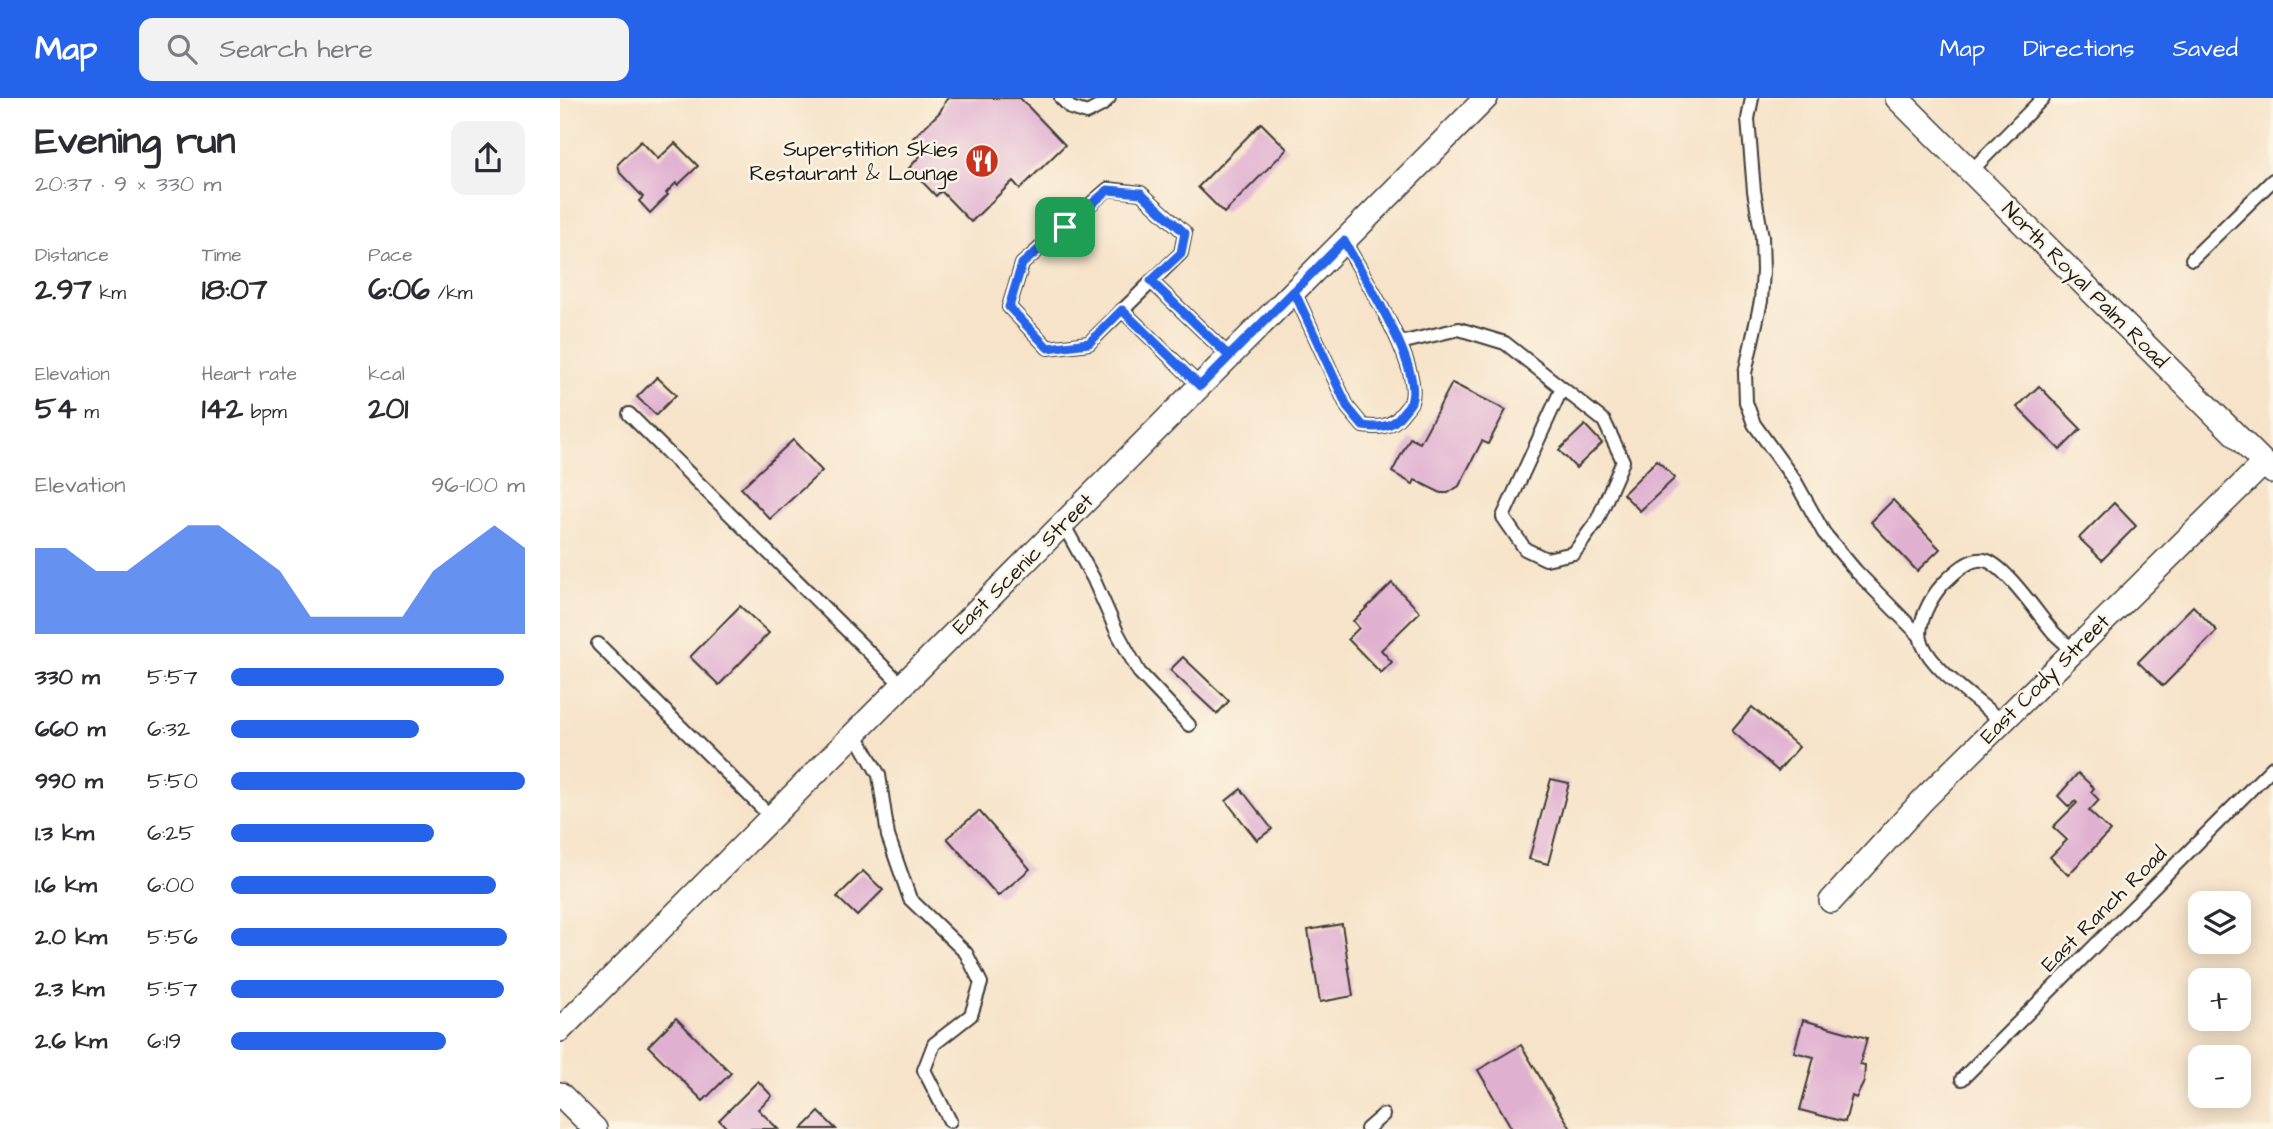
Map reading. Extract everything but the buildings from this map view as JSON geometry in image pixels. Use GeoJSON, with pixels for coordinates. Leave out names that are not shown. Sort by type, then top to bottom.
{"type":"FeatureCollection","features":[{"type":"Feature","properties":{"kind":"street","name":"East Scenic Street"},"geometry":{"type":"LineString","coordinates":[[560,1030],[1486,98]]}},
{"type":"Feature","properties":{"kind":"street","name":"North Royal Palm Road"},"geometry":{"type":"LineString","coordinates":[[1897,98],[2269,468]]}},
{"type":"Feature","properties":{"kind":"street","name":"East Cody Street"},"geometry":{"type":"LineString","coordinates":[[1831,901],[1923,800],[2074,651],[2269,468]]}},
{"type":"Feature","properties":{"kind":"street"},"geometry":{"type":"LineString","coordinates":[[560,1094],[595,1129]]}},
{"type":"Feature","properties":{"kind":"lane"},"geometry":{"type":"LineString","coordinates":[[1061,98],[1070,108],[1087,113],[1109,98]]}},
{"type":"Feature","properties":{"kind":"lane"},"geometry":{"type":"LineString","coordinates":[[1752,98],[1748,119],[1754,191],[1762,237],[1763,271],[1761,301],[1745,373],[1746,402],[1755,424],[1795,481],[1824,533],[1856,571],[1920,636]]}},
{"type":"Feature","properties":{"kind":"lane"},"geometry":{"type":"LineString","coordinates":[[1970,171],[2043,98]]}},
{"type":"Feature","properties":{"kind":"lane"},"geometry":{"type":"LineString","coordinates":[[2192,259],[2273,180]]}},
{"type":"Feature","properties":{"kind":"lane"},"geometry":{"type":"LineString","coordinates":[[1108,190],[1141,193],[1185,233],[1181,253],[1122,310],[1089,343],[1048,348],[1009,307],[1022,264],[1108,190]]}},
{"type":"Feature","properties":{"kind":"lane"},"geometry":{"type":"LineString","coordinates":[[1294,291],[1348,408],[1363,426],[1380,428],[1398,419],[1412,401],[1411,372],[1400,343],[1344,241]]}},
{"type":"Feature","properties":{"kind":"lane"},"geometry":{"type":"LineString","coordinates":[[1151,281],[1229,356]]}},
{"type":"Feature","properties":{"kind":"lane"},"geometry":{"type":"LineString","coordinates":[[1122,310],[1200,386]]}},
{"type":"Feature","properties":{"kind":"lane"},"geometry":{"type":"LineString","coordinates":[[1400,343],[1459,328],[1505,343],[1604,421],[1623,461],[1597,521],[1574,553],[1546,559],[1525,549],[1503,517],[1562,388]]}},
{"type":"Feature","properties":{"kind":"lane"},"geometry":{"type":"LineString","coordinates":[[629,414],[902,685]]}},
{"type":"Feature","properties":{"kind":"lane"},"geometry":{"type":"LineString","coordinates":[[1063,524],[1139,672],[1189,725]]}},
{"type":"Feature","properties":{"kind":"lane"},"geometry":{"type":"LineString","coordinates":[[2002,722],[1945,673],[1922,644],[1920,636],[1929,604],[1936,591],[1964,567],[1984,560],[1994,565],[2014,583],[2054,633],[2074,651]]}},
{"type":"Feature","properties":{"kind":"lane"},"geometry":{"type":"LineString","coordinates":[[598,643],[771,817]]}},
{"type":"Feature","properties":{"kind":"lane"},"geometry":{"type":"LineString","coordinates":[[855,733],[879,775],[888,836],[910,899],[966,953],[981,983],[971,1015],[934,1044],[924,1070],[950,1121]]}},
{"type":"Feature","properties":{"kind":"lane","name":"East Ranch Road"},"geometry":{"type":"LineString","coordinates":[[1962,1079],[2273,767]]}},
{"type":"Feature","properties":{"kind":"lane"},"geometry":{"type":"LineString","coordinates":[[1367,1129],[1383,1115]]}},
{"type":"Feature","properties":{"kind":"place","name":"Superstition Skies Restaurant & Lounge"},"geometry":{"type":"Point","coordinates":[982,161]}},
{"type":"Feature","properties":{"kind":"route"},"geometry":{"type":"LineString","coordinates":[[1065,227],[1022,264],[1009,307],[1048,348],[1089,343],[1122,310],[1200,386],[1229,356],[1344,241],[1400,343],[1411,372],[1412,401],[1398,419],[1380,428],[1363,426],[1348,408],[1294,291],[1229,356],[1151,281],[1181,253],[1185,233],[1141,193],[1108,190],[1065,227]]}}]}
